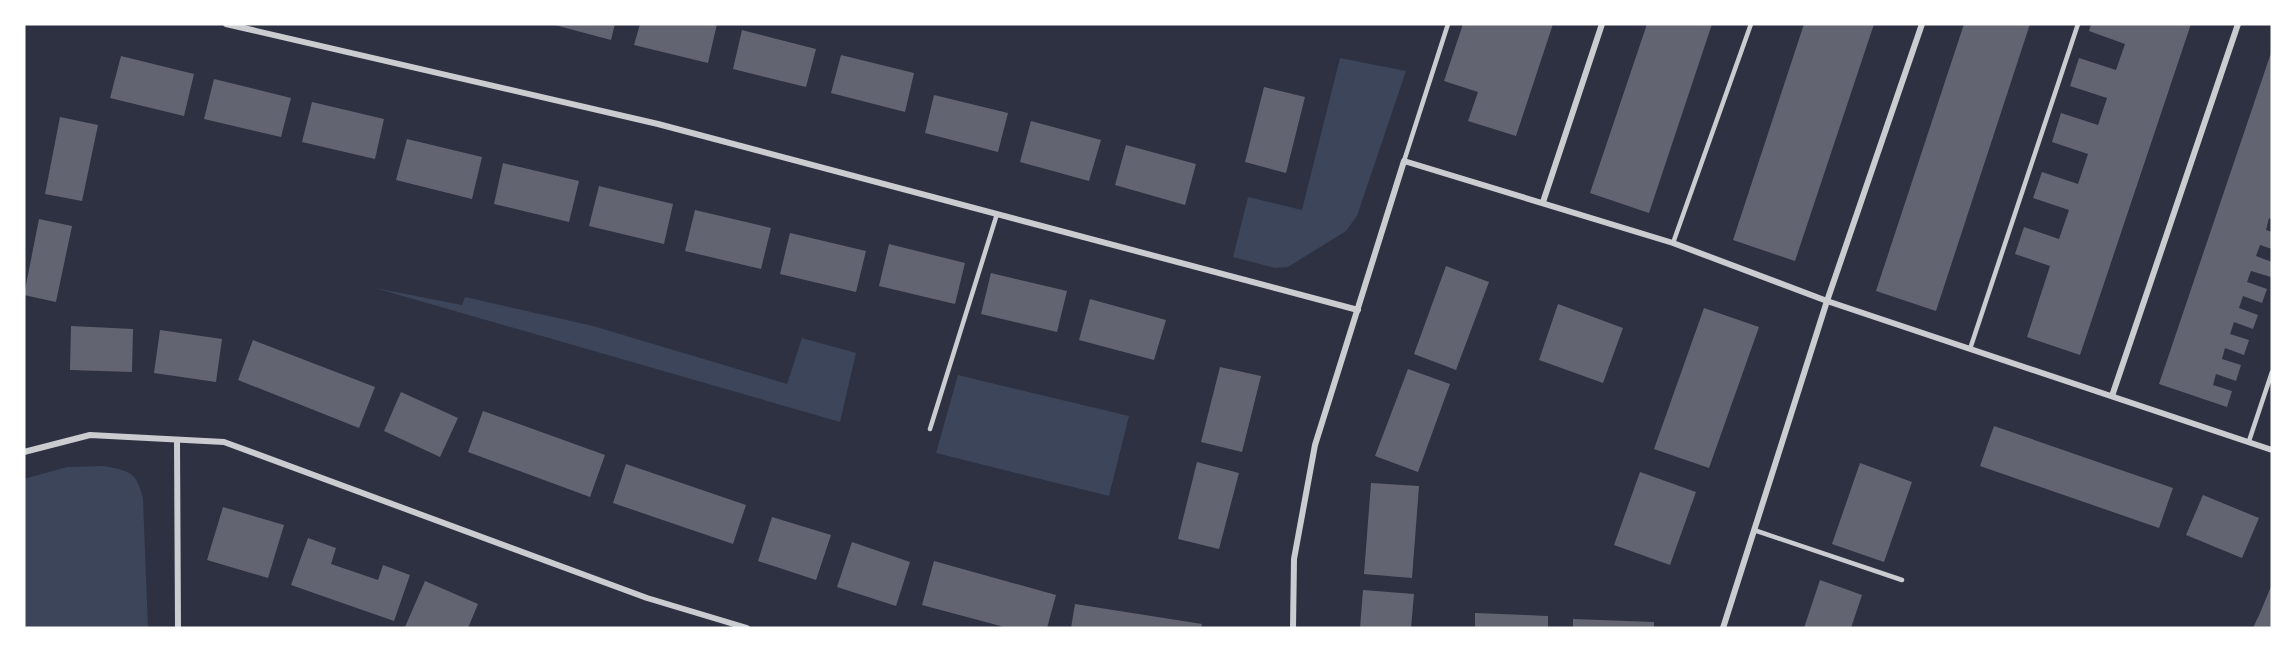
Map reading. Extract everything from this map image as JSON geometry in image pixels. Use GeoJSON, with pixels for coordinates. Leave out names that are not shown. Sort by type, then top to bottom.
{"type":"FeatureCollection","features":[{"type":"Feature","properties":{"kind":"street"},"geometry":{"type":"LineString","coordinates":[[226,24],[658,123],[1358,309]]}},
{"type":"Feature","properties":{"kind":"street"},"geometry":{"type":"LineString","coordinates":[[1543,202],[1602,24]]}},
{"type":"Feature","properties":{"kind":"street"},"geometry":{"type":"LineString","coordinates":[[1723,628],[1827,301],[1922,24]]}},
{"type":"Feature","properties":{"kind":"street"},"geometry":{"type":"LineString","coordinates":[[2112,396],[2238,24]]}},
{"type":"Feature","properties":{"kind":"street"},"geometry":{"type":"LineString","coordinates":[[1293,628],[1294,559],[1315,445],[1404,161],[1673,243],[1827,301],[2272,450]]}},
{"type":"Feature","properties":{"kind":"street"},"geometry":{"type":"LineString","coordinates":[[24,452],[90,435],[224,442],[647,598],[747,628]]}},
{"type":"Feature","properties":{"kind":"street"},"geometry":{"type":"LineString","coordinates":[[177,440],[178,628]]}},
{"type":"Feature","properties":{"kind":"lane"},"geometry":{"type":"LineString","coordinates":[[1404,161],[1448,24]]}},
{"type":"Feature","properties":{"kind":"lane"},"geometry":{"type":"LineString","coordinates":[[1673,243],[1751,24]]}},
{"type":"Feature","properties":{"kind":"lane"},"geometry":{"type":"LineString","coordinates":[[1970,350],[2078,24]]}},
{"type":"Feature","properties":{"kind":"lane"},"geometry":{"type":"LineString","coordinates":[[930,429],[997,214]]}},
{"type":"Feature","properties":{"kind":"lane"},"geometry":{"type":"LineString","coordinates":[[2248,441],[2272,372]]}},
{"type":"Feature","properties":{"kind":"lane"},"geometry":{"type":"LineString","coordinates":[[1754,530],[1902,580]]}},
{"type":"Feature","properties":{"kind":"shaded area"},"geometry":{"type":"Polygon","coordinates":[[[1340,58],[1406,71],[1357,216],[1346,231],[1288,267],[1275,268],[1233,257],[1248,197],[1302,210],[1340,58]]]}},
{"type":"Feature","properties":{"kind":"shaded area"},"geometry":{"type":"Polygon","coordinates":[[[375,288],[462,305],[465,297],[593,326],[787,384],[802,338],[856,353],[840,422],[375,288]]]}},
{"type":"Feature","properties":{"kind":"shaded area"},"geometry":{"type":"Polygon","coordinates":[[[958,375],[1129,416],[1109,496],[936,453],[958,375]]]}},
{"type":"Feature","properties":{"kind":"shaded area"},"geometry":{"type":"Polygon","coordinates":[[[104,466],[131,474],[141,490],[148,628],[24,628],[24,479],[67,467],[104,466]]]}},
{"type":"Feature","properties":{"kind":"building"},"geometry":{"type":"Polygon","coordinates":[[[551,24],[615,24],[611,40],[551,24]]]}},
{"type":"Feature","properties":{"kind":"building"},"geometry":{"type":"Polygon","coordinates":[[[640,24],[717,24],[708,63],[634,45],[640,24]]]}},
{"type":"Feature","properties":{"kind":"building"},"geometry":{"type":"Polygon","coordinates":[[[1463,24],[1553,24],[1516,136],[1468,121],[1478,92],[1444,81],[1463,24]]]}},
{"type":"Feature","properties":{"kind":"building"},"geometry":{"type":"Polygon","coordinates":[[[1647,24],[1712,24],[1649,213],[1590,193],[1647,24]]]}},
{"type":"Feature","properties":{"kind":"building"},"geometry":{"type":"Polygon","coordinates":[[[1804,24],[1874,24],[1795,261],[1733,240],[1804,24]]]}},
{"type":"Feature","properties":{"kind":"building"},"geometry":{"type":"Polygon","coordinates":[[[1964,24],[2030,24],[1936,311],[1876,291],[1964,24]]]}},
{"type":"Feature","properties":{"kind":"building"},"geometry":{"type":"Polygon","coordinates":[[[2091,24],[2191,24],[2080,355],[2027,337],[2050,266],[2015,254],[2024,227],[2059,239],[2069,210],[2033,198],[2042,172],[2078,184],[2088,154],[2052,142],[2061,113],[2098,125],[2107,98],[2070,86],[2079,58],[2116,70],[2125,44],[2089,31],[2091,24]]]}},
{"type":"Feature","properties":{"kind":"building"},"geometry":{"type":"Polygon","coordinates":[[[742,30],[816,49],[806,87],[733,69],[742,30]]]}},
{"type":"Feature","properties":{"kind":"building"},"geometry":{"type":"Polygon","coordinates":[[[2272,50],[2272,220],[2269,218],[2266,230],[2272,232],[2272,249],[2260,245],[2256,256],[2272,262],[2272,274],[2271,277],[2251,271],[2247,282],[2267,289],[2262,303],[2243,296],[2239,308],[2258,315],[2253,329],[2234,322],[2230,334],[2249,340],[2244,355],[2225,348],[2222,359],[2241,365],[2236,381],[2216,374],[2213,385],[2232,391],[2227,407],[2159,384],[2272,50]]]}},
{"type":"Feature","properties":{"kind":"building"},"geometry":{"type":"Polygon","coordinates":[[[841,55],[914,73],[905,112],[831,93],[841,55]]]}},
{"type":"Feature","properties":{"kind":"building"},"geometry":{"type":"Polygon","coordinates":[[[121,56],[194,74],[184,116],[110,98],[121,56]]]}},
{"type":"Feature","properties":{"kind":"building"},"geometry":{"type":"Polygon","coordinates":[[[214,79],[291,98],[281,137],[204,119],[214,79]]]}},
{"type":"Feature","properties":{"kind":"building"},"geometry":{"type":"Polygon","coordinates":[[[1264,87],[1305,97],[1286,173],[1245,162],[1264,87]]]}},
{"type":"Feature","properties":{"kind":"building"},"geometry":{"type":"Polygon","coordinates":[[[934,95],[1008,113],[998,152],[925,133],[934,95]]]}},
{"type":"Feature","properties":{"kind":"building"},"geometry":{"type":"Polygon","coordinates":[[[312,102],[384,119],[375,159],[302,142],[312,102]]]}},
{"type":"Feature","properties":{"kind":"building"},"geometry":{"type":"Polygon","coordinates":[[[60,117],[98,125],[82,201],[45,194],[60,117]]]}},
{"type":"Feature","properties":{"kind":"building"},"geometry":{"type":"Polygon","coordinates":[[[1031,121],[1101,140],[1089,181],[1020,162],[1031,121]]]}},
{"type":"Feature","properties":{"kind":"building"},"geometry":{"type":"Polygon","coordinates":[[[407,139],[482,157],[472,199],[396,180],[407,139]]]}},
{"type":"Feature","properties":{"kind":"building"},"geometry":{"type":"Polygon","coordinates":[[[1126,145],[1196,164],[1185,205],[1115,185],[1126,145]]]}},
{"type":"Feature","properties":{"kind":"building"},"geometry":{"type":"Polygon","coordinates":[[[503,163],[579,181],[569,222],[494,204],[503,163]]]}},
{"type":"Feature","properties":{"kind":"building"},"geometry":{"type":"Polygon","coordinates":[[[599,186],[673,204],[664,244],[589,226],[599,186]]]}},
{"type":"Feature","properties":{"kind":"building"},"geometry":{"type":"Polygon","coordinates":[[[695,210],[771,228],[761,269],[685,251],[695,210]]]}},
{"type":"Feature","properties":{"kind":"building"},"geometry":{"type":"Polygon","coordinates":[[[39,219],[72,226],[56,302],[24,295],[39,219]]]}},
{"type":"Feature","properties":{"kind":"building"},"geometry":{"type":"Polygon","coordinates":[[[790,233],[866,251],[856,292],[780,274],[790,233]]]}},
{"type":"Feature","properties":{"kind":"building"},"geometry":{"type":"Polygon","coordinates":[[[889,244],[965,263],[955,304],[879,286],[889,244]]]}},
{"type":"Feature","properties":{"kind":"building"},"geometry":{"type":"Polygon","coordinates":[[[1446,266],[1489,282],[1456,370],[1414,354],[1446,266]]]}},
{"type":"Feature","properties":{"kind":"building"},"geometry":{"type":"Polygon","coordinates":[[[991,273],[1067,291],[1057,332],[981,314],[991,273]]]}},
{"type":"Feature","properties":{"kind":"building"},"geometry":{"type":"Polygon","coordinates":[[[1090,299],[1166,320],[1154,360],[1079,340],[1090,299]]]}},
{"type":"Feature","properties":{"kind":"building"},"geometry":{"type":"Polygon","coordinates":[[[1558,304],[1623,328],[1603,383],[1539,360],[1558,304]]]}},
{"type":"Feature","properties":{"kind":"building"},"geometry":{"type":"Polygon","coordinates":[[[1704,308],[1759,327],[1709,468],[1654,449],[1704,308]]]}},
{"type":"Feature","properties":{"kind":"building"},"geometry":{"type":"Polygon","coordinates":[[[71,326],[133,329],[132,372],[70,370],[71,326]]]}},
{"type":"Feature","properties":{"kind":"building"},"geometry":{"type":"Polygon","coordinates":[[[160,330],[222,339],[216,382],[154,373],[160,330]]]}},
{"type":"Feature","properties":{"kind":"building"},"geometry":{"type":"Polygon","coordinates":[[[253,340],[375,387],[359,428],[238,380],[253,340]]]}},
{"type":"Feature","properties":{"kind":"building"},"geometry":{"type":"Polygon","coordinates":[[[1220,367],[1261,376],[1242,452],[1201,442],[1220,367]]]}},
{"type":"Feature","properties":{"kind":"building"},"geometry":{"type":"Polygon","coordinates":[[[1408,369],[1450,384],[1418,472],[1375,456],[1408,369]]]}},
{"type":"Feature","properties":{"kind":"building"},"geometry":{"type":"Polygon","coordinates":[[[401,392],[458,418],[440,457],[384,431],[401,392]]]}},
{"type":"Feature","properties":{"kind":"building"},"geometry":{"type":"Polygon","coordinates":[[[483,411],[605,455],[590,497],[468,452],[483,411]]]}},
{"type":"Feature","properties":{"kind":"building"},"geometry":{"type":"Polygon","coordinates":[[[1994,426],[2173,488],[2159,528],[1980,466],[1994,426]]]}},
{"type":"Feature","properties":{"kind":"building"},"geometry":{"type":"Polygon","coordinates":[[[1197,462],[1239,473],[1219,549],[1178,539],[1197,462]]]}},
{"type":"Feature","properties":{"kind":"building"},"geometry":{"type":"Polygon","coordinates":[[[1860,463],[1912,482],[1884,562],[1832,544],[1860,463]]]}},
{"type":"Feature","properties":{"kind":"building"},"geometry":{"type":"Polygon","coordinates":[[[626,464],[746,505],[733,544],[613,503],[626,464]]]}},
{"type":"Feature","properties":{"kind":"building"},"geometry":{"type":"Polygon","coordinates":[[[1640,472],[1696,492],[1670,565],[1614,545],[1640,472]]]}},
{"type":"Feature","properties":{"kind":"building"},"geometry":{"type":"Polygon","coordinates":[[[1371,483],[1419,486],[1412,578],[1364,574],[1371,483]]]}},
{"type":"Feature","properties":{"kind":"building"},"geometry":{"type":"Polygon","coordinates":[[[2203,495],[2259,518],[2242,558],[2186,535],[2203,495]]]}},
{"type":"Feature","properties":{"kind":"building"},"geometry":{"type":"Polygon","coordinates":[[[223,507],[284,525],[268,578],[207,560],[223,507]]]}},
{"type":"Feature","properties":{"kind":"building"},"geometry":{"type":"Polygon","coordinates":[[[772,517],[831,535],[816,580],[758,561],[772,517]]]}},
{"type":"Feature","properties":{"kind":"building"},"geometry":{"type":"Polygon","coordinates":[[[308,538],[336,548],[331,564],[378,580],[383,565],[410,575],[394,621],[291,585],[308,538]]]}},
{"type":"Feature","properties":{"kind":"building"},"geometry":{"type":"Polygon","coordinates":[[[852,542],[910,562],[896,606],[837,587],[852,542]]]}},
{"type":"Feature","properties":{"kind":"building"},"geometry":{"type":"Polygon","coordinates":[[[934,561],[1056,595],[1047,628],[1008,628],[922,605],[934,561]]]}},
{"type":"Feature","properties":{"kind":"building"},"geometry":{"type":"Polygon","coordinates":[[[1820,580],[1862,595],[1851,628],[1804,628],[1820,580]]]}},
{"type":"Feature","properties":{"kind":"building"},"geometry":{"type":"Polygon","coordinates":[[[425,581],[478,604],[468,628],[405,627],[425,581]]]}},
{"type":"Feature","properties":{"kind":"building"},"geometry":{"type":"Polygon","coordinates":[[[2272,584],[2272,628],[2253,628],[2260,613],[2272,584]]]}},
{"type":"Feature","properties":{"kind":"building"},"geometry":{"type":"Polygon","coordinates":[[[1363,590],[1414,594],[1411,628],[1360,628],[1363,590]]]}},
{"type":"Feature","properties":{"kind":"building"},"geometry":{"type":"Polygon","coordinates":[[[1075,604],[1202,624],[1201,628],[1071,628],[1075,604]]]}},
{"type":"Feature","properties":{"kind":"building"},"geometry":{"type":"Polygon","coordinates":[[[1475,613],[1548,616],[1548,628],[1475,628],[1475,613]]]}},
{"type":"Feature","properties":{"kind":"building"},"geometry":{"type":"Polygon","coordinates":[[[1573,619],[1654,622],[1654,628],[1573,628],[1573,619]]]}}]}
